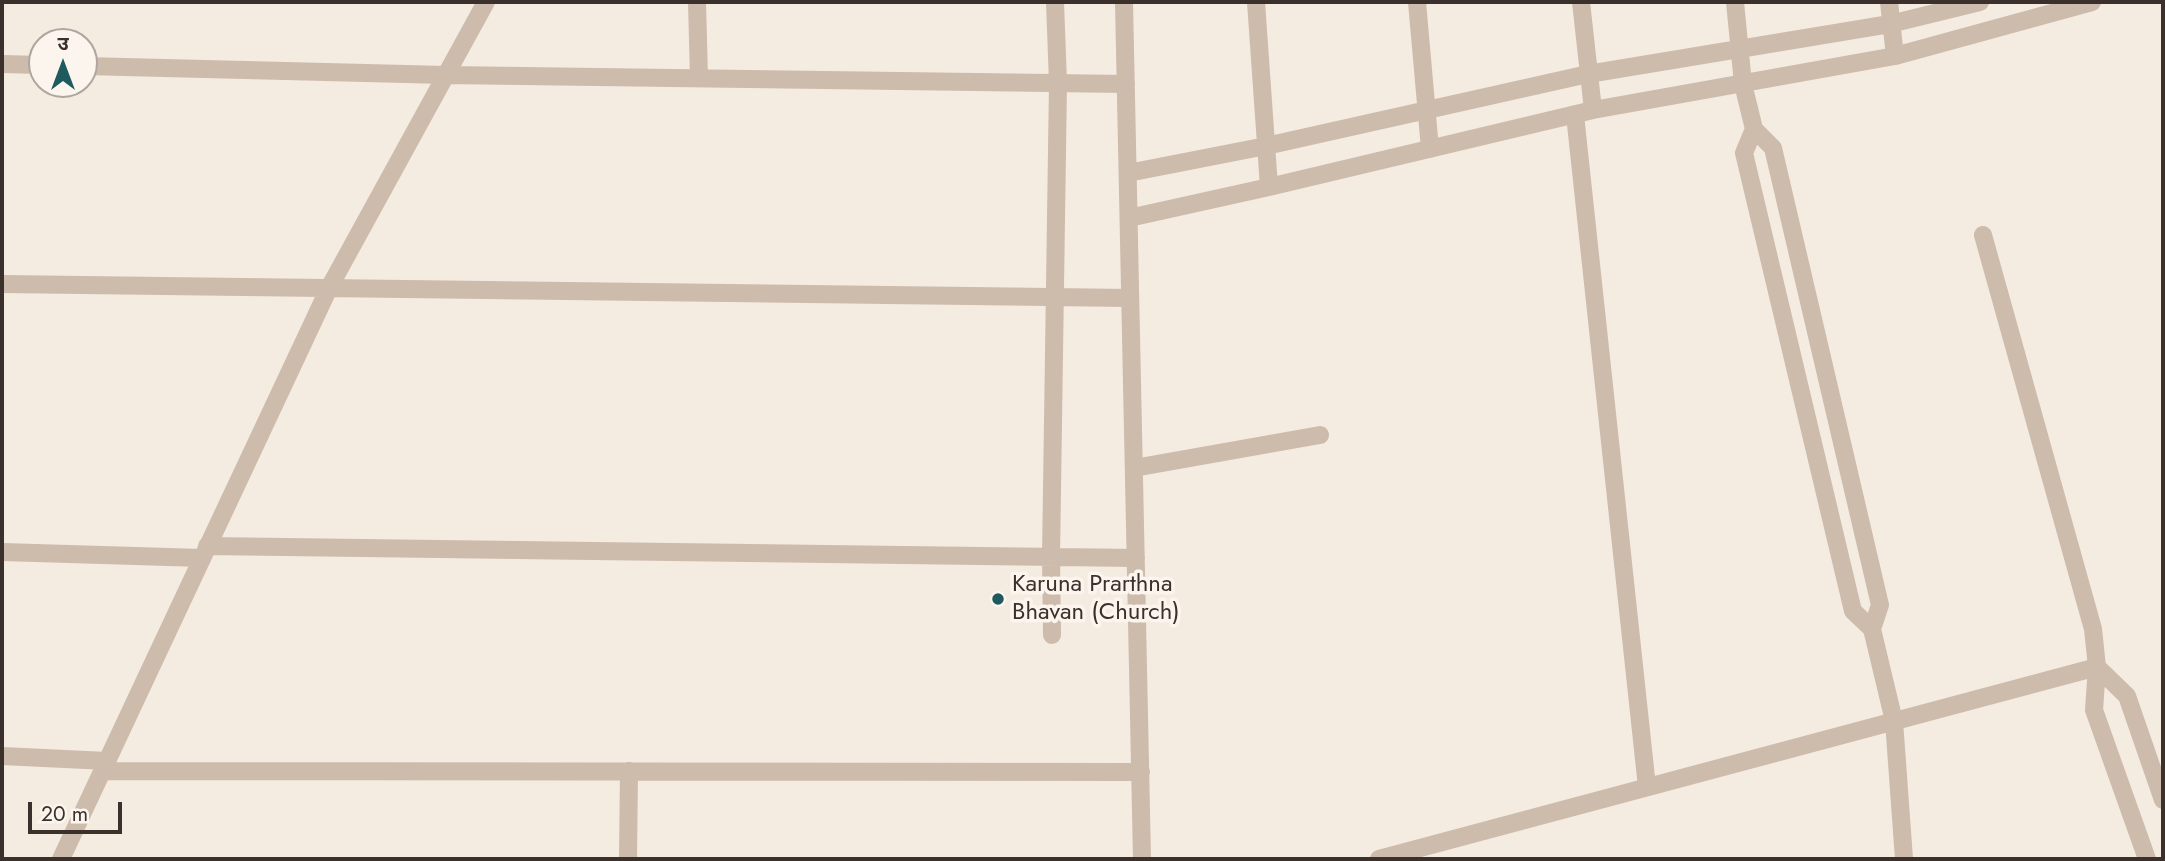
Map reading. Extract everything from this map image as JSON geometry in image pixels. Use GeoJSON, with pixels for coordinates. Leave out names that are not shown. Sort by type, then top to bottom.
{"type":"FeatureCollection","features":[{"type":"Feature","properties":{"kind":"street"},"geometry":{"type":"LineString","coordinates":[[61,859],[329,288],[486,2]]}},
{"type":"Feature","properties":{"kind":"street"},"geometry":{"type":"LineString","coordinates":[[697,2],[699,78]]}},
{"type":"Feature","properties":{"kind":"street"},"geometry":{"type":"LineString","coordinates":[[1052,635],[1058,83],[1055,2]]}},
{"type":"Feature","properties":{"kind":"street"},"geometry":{"type":"LineString","coordinates":[[1124,2],[1142,859]]}},
{"type":"Feature","properties":{"kind":"street"},"geometry":{"type":"LineString","coordinates":[[1256,2],[1269,187]]}},
{"type":"Feature","properties":{"kind":"street"},"geometry":{"type":"LineString","coordinates":[[1418,2],[1430,149]]}},
{"type":"Feature","properties":{"kind":"street"},"geometry":{"type":"LineString","coordinates":[[1581,2],[1593,110]]}},
{"type":"Feature","properties":{"kind":"street"},"geometry":{"type":"LineString","coordinates":[[1735,2],[1743,84],[1754,129],[1773,148],[1880,605],[1872,629],[1894,721],[1904,859]]}},
{"type":"Feature","properties":{"kind":"street"},"geometry":{"type":"LineString","coordinates":[[1889,2],[1895,57]]}},
{"type":"Feature","properties":{"kind":"street"},"geometry":{"type":"LineString","coordinates":[[1128,173],[1266,146],[1588,74],[1890,24],[1980,2]]}},
{"type":"Feature","properties":{"kind":"street"},"geometry":{"type":"LineString","coordinates":[[1129,218],[1593,110],[1895,57],[2092,2]]}},
{"type":"Feature","properties":{"kind":"street"},"geometry":{"type":"LineString","coordinates":[[2,64],[28,65]]}},
{"type":"Feature","properties":{"kind":"street"},"geometry":{"type":"LineString","coordinates":[[98,66],[446,75],[1126,84]]}},
{"type":"Feature","properties":{"kind":"street"},"geometry":{"type":"LineString","coordinates":[[1575,115],[1647,788]]}},
{"type":"Feature","properties":{"kind":"street"},"geometry":{"type":"LineString","coordinates":[[1754,129],[1744,153],[1750,180],[1853,611],[1872,629]]}},
{"type":"Feature","properties":{"kind":"street"},"geometry":{"type":"LineString","coordinates":[[1983,235],[2093,629],[2097,667],[2094,710],[2147,859]]}},
{"type":"Feature","properties":{"kind":"street"},"geometry":{"type":"LineString","coordinates":[[2,284],[1130,298]]}},
{"type":"Feature","properties":{"kind":"street"},"geometry":{"type":"LineString","coordinates":[[1134,468],[1320,435]]}},
{"type":"Feature","properties":{"kind":"street"},"geometry":{"type":"LineString","coordinates":[[2,552],[1136,558]]}},
{"type":"Feature","properties":{"kind":"street"},"geometry":{"type":"LineString","coordinates":[[1379,859],[2097,667]]}},
{"type":"Feature","properties":{"kind":"street"},"geometry":{"type":"LineString","coordinates":[[2097,667],[2127,696],[2163,800]]}},
{"type":"Feature","properties":{"kind":"street"},"geometry":{"type":"LineString","coordinates":[[2,756],[105,766],[1141,772]]}},
{"type":"Feature","properties":{"kind":"street"},"geometry":{"type":"LineString","coordinates":[[628,859],[629,771]]}},
{"type":"Feature","properties":{"kind":"place","name":"Karuna Prarthna Bhavan (Church)"},"geometry":{"type":"Point","coordinates":[998,599]}}]}
